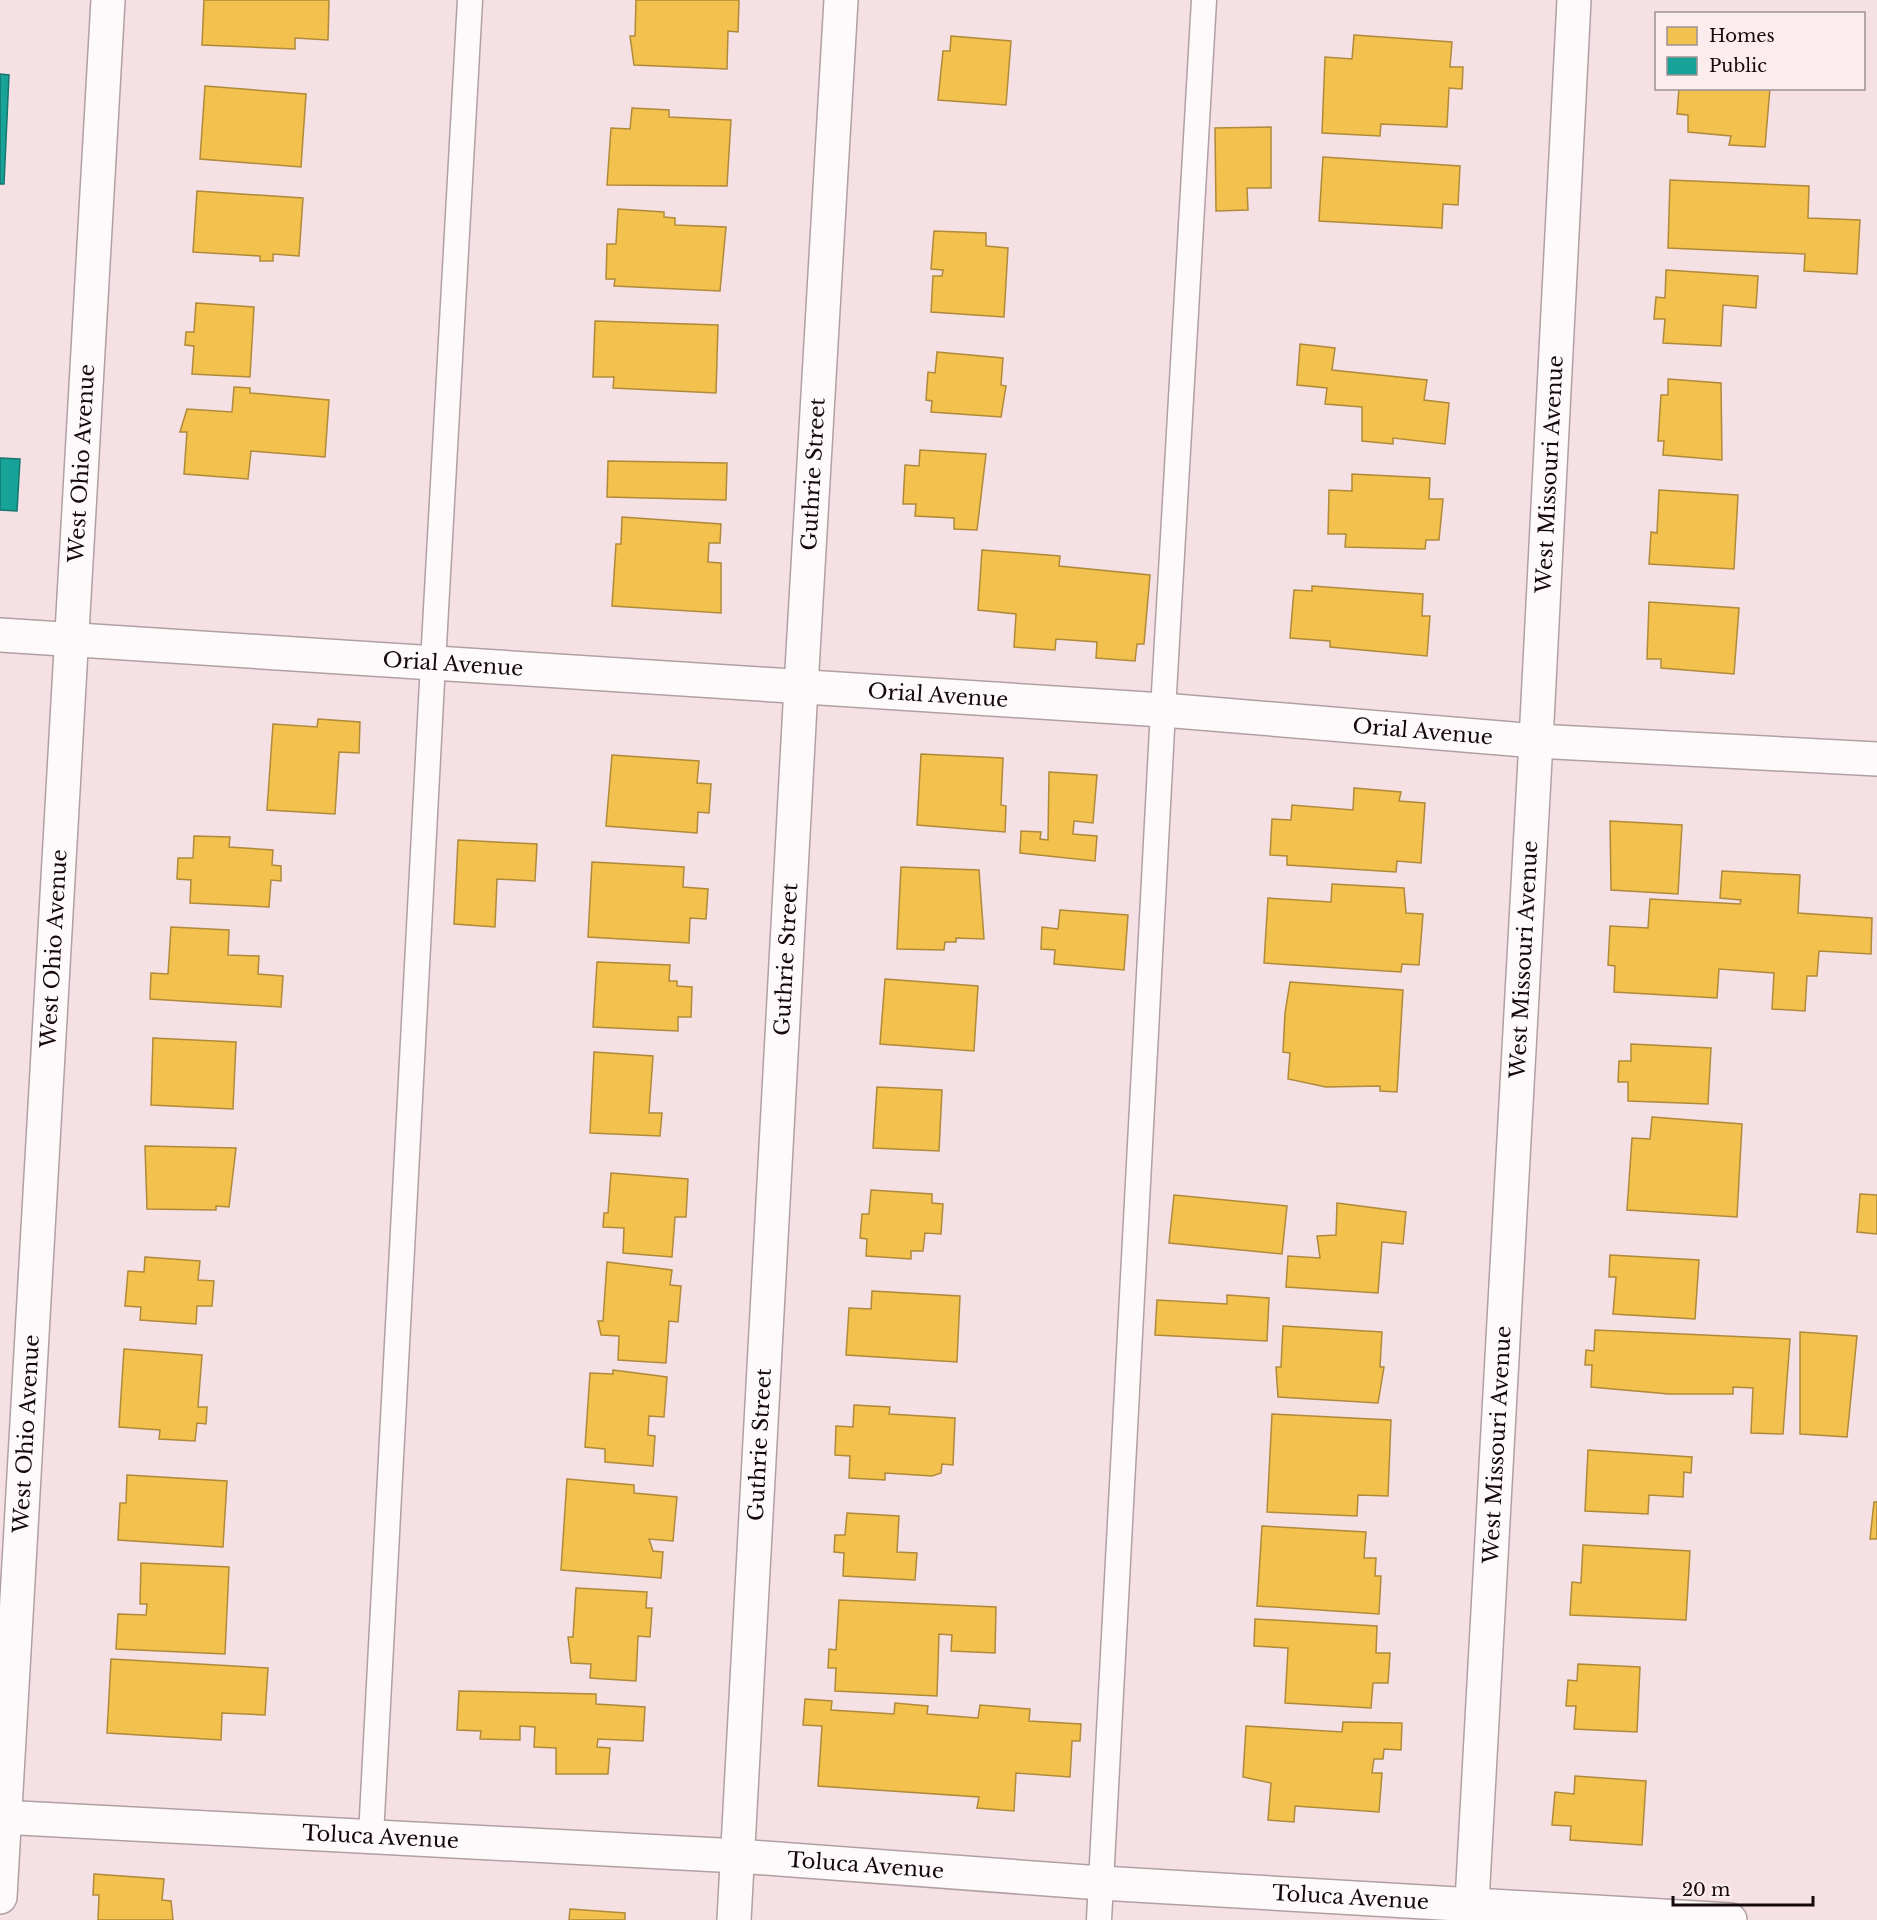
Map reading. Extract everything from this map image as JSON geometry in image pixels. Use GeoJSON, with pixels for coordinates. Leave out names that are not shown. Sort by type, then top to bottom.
{"type":"FeatureCollection","features":[{"type":"Feature","properties":{"kind":"street","name":"West Ohio Avenue"},"geometry":{"type":"LineString","coordinates":[[0,1897],[2,1817],[108,0]]}},
{"type":"Feature","properties":{"kind":"street","name":"Guthrie Street"},"geometry":{"type":"LineString","coordinates":[[734,1920],[841,0]]}},
{"type":"Feature","properties":{"kind":"street","name":"West Missouri Avenue"},"geometry":{"type":"LineString","coordinates":[[1471,1912],[1536,741],[1574,0]]}},
{"type":"Feature","properties":{"kind":"street","name":"Orial Avenue"},"geometry":{"type":"LineString","coordinates":[[0,635],[1163,710],[1536,741],[1877,759]]}},
{"type":"Feature","properties":{"kind":"street","name":"Toluca Avenue"},"geometry":{"type":"LineString","coordinates":[[2,1817],[738,1856],[1471,1912],[1730,1920]]}},
{"type":"Feature","properties":{"kind":"lane"},"geometry":{"type":"LineString","coordinates":[[371,1836],[470,0]]}},
{"type":"Feature","properties":{"kind":"lane"},"geometry":{"type":"LineString","coordinates":[[1099,1920],[1163,710],[1204,0]]}},
{"type":"Feature","properties":{"kind":"building: Homes"},"geometry":{"type":"Polygon","coordinates":[[[204,0],[329,0],[328,40],[295,38],[295,49],[202,45],[204,0]]]}},
{"type":"Feature","properties":{"kind":"building: Homes"},"geometry":{"type":"Polygon","coordinates":[[[636,0],[739,0],[738,32],[728,31],[727,69],[634,65],[630,36],[635,36],[636,0]]]}},
{"type":"Feature","properties":{"kind":"building: Homes"},"geometry":{"type":"Polygon","coordinates":[[[1354,35],[1452,42],[1450,67],[1463,67],[1462,89],[1449,88],[1447,127],[1381,124],[1380,136],[1322,133],[1325,57],[1352,59],[1354,35]]]}},
{"type":"Feature","properties":{"kind":"building: Homes"},"geometry":{"type":"Polygon","coordinates":[[[951,36],[1011,41],[1006,105],[938,100],[943,51],[950,51],[951,36]]]}},
{"type":"Feature","properties":{"kind":"building: Homes"},"geometry":{"type":"Polygon","coordinates":[[[205,86],[306,94],[301,167],[200,159],[205,86]]]}},
{"type":"Feature","properties":{"kind":"building: Homes"},"geometry":{"type":"Polygon","coordinates":[[[1679,90],[1770,90],[1765,147],[1729,145],[1731,136],[1688,132],[1688,115],[1677,114],[1679,90]]]}},
{"type":"Feature","properties":{"kind":"building: Homes"},"geometry":{"type":"Polygon","coordinates":[[[632,108],[669,110],[669,117],[731,120],[727,186],[607,185],[611,128],[630,129],[632,108]]]}},
{"type":"Feature","properties":{"kind":"building: Homes"},"geometry":{"type":"Polygon","coordinates":[[[1271,127],[1271,188],[1247,188],[1248,210],[1216,211],[1215,128],[1271,127]]]}},
{"type":"Feature","properties":{"kind":"building: Homes"},"geometry":{"type":"Polygon","coordinates":[[[1323,157],[1460,166],[1458,205],[1443,204],[1442,228],[1319,221],[1323,157]]]}},
{"type":"Feature","properties":{"kind":"building: Homes"},"geometry":{"type":"Polygon","coordinates":[[[1670,180],[1809,186],[1808,218],[1860,220],[1857,274],[1804,271],[1805,254],[1668,248],[1670,180]]]}},
{"type":"Feature","properties":{"kind":"building: Homes"},"geometry":{"type":"Polygon","coordinates":[[[197,191],[303,198],[299,256],[273,254],[273,261],[260,261],[260,256],[193,252],[197,191]]]}},
{"type":"Feature","properties":{"kind":"building: Homes"},"geometry":{"type":"Polygon","coordinates":[[[618,209],[664,212],[664,217],[675,218],[675,225],[726,227],[720,291],[614,286],[615,279],[606,279],[607,244],[616,244],[618,209]]]}},
{"type":"Feature","properties":{"kind":"building: Homes"},"geometry":{"type":"Polygon","coordinates":[[[934,231],[986,233],[986,246],[1008,248],[1004,317],[931,312],[933,276],[942,276],[943,270],[931,269],[934,231]]]}},
{"type":"Feature","properties":{"kind":"building: Homes"},"geometry":{"type":"Polygon","coordinates":[[[1666,270],[1758,276],[1756,308],[1723,305],[1721,346],[1663,343],[1665,319],[1654,319],[1656,297],[1665,298],[1666,270]]]}},
{"type":"Feature","properties":{"kind":"building: Homes"},"geometry":{"type":"Polygon","coordinates":[[[196,303],[254,307],[250,377],[192,374],[194,346],[185,345],[186,332],[194,332],[196,303]]]}},
{"type":"Feature","properties":{"kind":"building: Homes"},"geometry":{"type":"Polygon","coordinates":[[[595,321],[718,325],[716,393],[613,388],[614,377],[593,377],[595,321]]]}},
{"type":"Feature","properties":{"kind":"building: Homes"},"geometry":{"type":"Polygon","coordinates":[[[1300,344],[1335,348],[1332,370],[1427,380],[1424,400],[1449,403],[1445,444],[1393,438],[1393,444],[1362,441],[1362,407],[1325,404],[1327,388],[1297,385],[1300,344]]]}},
{"type":"Feature","properties":{"kind":"building: Homes"},"geometry":{"type":"Polygon","coordinates":[[[937,352],[1003,358],[1001,385],[1006,386],[1001,417],[931,412],[932,401],[926,400],[928,372],[935,373],[937,352]]]}},
{"type":"Feature","properties":{"kind":"building: Homes"},"geometry":{"type":"Polygon","coordinates":[[[1668,379],[1721,383],[1722,460],[1663,455],[1664,441],[1658,441],[1661,395],[1668,395],[1668,379]]]}},
{"type":"Feature","properties":{"kind":"building: Homes"},"geometry":{"type":"Polygon","coordinates":[[[234,387],[250,388],[250,393],[329,400],[325,457],[251,451],[248,479],[184,474],[187,432],[180,432],[187,409],[232,412],[234,387]]]}},
{"type":"Feature","properties":{"kind":"building: Homes"},"geometry":{"type":"Polygon","coordinates":[[[920,450],[986,454],[977,530],[954,529],[954,518],[915,516],[916,504],[903,504],[905,465],[919,466],[920,450]]]}},
{"type":"Feature","properties":{"kind":"building: Homes"},"geometry":{"type":"Polygon","coordinates":[[[608,461],[727,463],[726,500],[607,497],[608,461]]]}},
{"type":"Feature","properties":{"kind":"building: Homes"},"geometry":{"type":"Polygon","coordinates":[[[1352,474],[1430,478],[1429,499],[1443,499],[1439,540],[1426,540],[1425,549],[1345,547],[1346,534],[1328,534],[1329,490],[1352,491],[1352,474]]]}},
{"type":"Feature","properties":{"kind":"building: Homes"},"geometry":{"type":"Polygon","coordinates":[[[1659,490],[1738,495],[1734,569],[1649,564],[1651,532],[1657,533],[1659,490]]]}},
{"type":"Feature","properties":{"kind":"building: Homes"},"geometry":{"type":"Polygon","coordinates":[[[622,517],[721,524],[720,543],[709,543],[708,562],[721,563],[721,613],[612,606],[616,544],[621,544],[622,517]]]}},
{"type":"Feature","properties":{"kind":"building: Homes"},"geometry":{"type":"Polygon","coordinates":[[[982,550],[1060,556],[1059,566],[1150,575],[1144,644],[1137,644],[1135,661],[1096,658],[1097,642],[1056,639],[1055,650],[1014,647],[1016,614],[978,610],[982,550]]]}},
{"type":"Feature","properties":{"kind":"building: Homes"},"geometry":{"type":"Polygon","coordinates":[[[1312,586],[1423,594],[1422,616],[1430,616],[1427,656],[1330,647],[1330,641],[1290,638],[1294,590],[1312,591],[1312,586]]]}},
{"type":"Feature","properties":{"kind":"building: Homes"},"geometry":{"type":"Polygon","coordinates":[[[1649,602],[1739,608],[1734,674],[1661,668],[1661,659],[1647,659],[1649,602]]]}},
{"type":"Feature","properties":{"kind":"building: Homes"},"geometry":{"type":"Polygon","coordinates":[[[318,719],[360,722],[359,753],[339,752],[335,814],[267,810],[273,724],[317,727],[318,719]]]}},
{"type":"Feature","properties":{"kind":"building: Homes"},"geometry":{"type":"Polygon","coordinates":[[[921,754],[1003,758],[1001,805],[1006,806],[1005,832],[917,825],[921,754]]]}},
{"type":"Feature","properties":{"kind":"building: Homes"},"geometry":{"type":"Polygon","coordinates":[[[612,755],[699,761],[697,783],[711,784],[709,813],[698,812],[697,833],[606,826],[612,755]]]}},
{"type":"Feature","properties":{"kind":"building: Homes"},"geometry":{"type":"Polygon","coordinates":[[[1049,772],[1097,775],[1093,823],[1074,821],[1073,834],[1097,836],[1095,861],[1020,853],[1021,831],[1041,832],[1040,839],[1048,840],[1049,772]]]}},
{"type":"Feature","properties":{"kind":"building: Homes"},"geometry":{"type":"Polygon","coordinates":[[[1354,788],[1401,792],[1399,801],[1425,803],[1421,863],[1397,861],[1396,872],[1287,865],[1287,856],[1270,855],[1272,819],[1291,820],[1292,805],[1353,810],[1354,788]]]}},
{"type":"Feature","properties":{"kind":"building: Homes"},"geometry":{"type":"Polygon","coordinates":[[[1610,821],[1682,825],[1678,894],[1611,890],[1610,821]]]}},
{"type":"Feature","properties":{"kind":"building: Homes"},"geometry":{"type":"Polygon","coordinates":[[[194,836],[230,837],[229,847],[273,850],[272,865],[281,866],[281,881],[271,880],[269,907],[190,903],[191,880],[177,879],[178,858],[193,858],[194,836]]]}},
{"type":"Feature","properties":{"kind":"building: Homes"},"geometry":{"type":"Polygon","coordinates":[[[458,840],[537,844],[535,881],[497,879],[495,927],[454,924],[458,840]]]}},
{"type":"Feature","properties":{"kind":"building: Homes"},"geometry":{"type":"Polygon","coordinates":[[[592,862],[684,867],[683,887],[708,889],[706,919],[690,918],[689,943],[588,937],[592,862]]]}},
{"type":"Feature","properties":{"kind":"building: Homes"},"geometry":{"type":"Polygon","coordinates":[[[901,867],[979,870],[984,939],[956,938],[956,942],[945,942],[944,950],[897,949],[901,867]]]}},
{"type":"Feature","properties":{"kind":"building: Homes"},"geometry":{"type":"Polygon","coordinates":[[[1722,871],[1800,875],[1798,913],[1872,918],[1871,954],[1819,951],[1817,976],[1807,976],[1805,1011],[1772,1009],[1774,973],[1719,969],[1717,998],[1614,992],[1615,966],[1608,965],[1610,926],[1648,928],[1650,899],[1740,904],[1741,900],[1720,898],[1722,871]]]}},
{"type":"Feature","properties":{"kind":"building: Homes"},"geometry":{"type":"Polygon","coordinates":[[[1332,884],[1404,888],[1406,913],[1423,914],[1419,965],[1402,964],[1401,972],[1264,963],[1268,898],[1331,902],[1332,884]]]}},
{"type":"Feature","properties":{"kind":"building: Homes"},"geometry":{"type":"Polygon","coordinates":[[[1060,910],[1128,915],[1124,970],[1054,964],[1055,950],[1041,949],[1042,927],[1058,929],[1060,910]]]}},
{"type":"Feature","properties":{"kind":"building: Homes"},"geometry":{"type":"Polygon","coordinates":[[[171,927],[229,930],[228,955],[259,956],[258,974],[283,976],[281,1007],[150,999],[151,973],[168,974],[171,927]]]}},
{"type":"Feature","properties":{"kind":"building: Homes"},"geometry":{"type":"Polygon","coordinates":[[[597,962],[670,965],[669,981],[677,981],[677,986],[692,987],[691,1017],[678,1017],[678,1031],[593,1027],[597,962]]]}},
{"type":"Feature","properties":{"kind":"building: Homes"},"geometry":{"type":"Polygon","coordinates":[[[885,979],[978,986],[974,1051],[880,1044],[885,979]]]}},
{"type":"Feature","properties":{"kind":"building: Homes"},"geometry":{"type":"Polygon","coordinates":[[[1290,982],[1403,990],[1397,1092],[1380,1091],[1380,1086],[1326,1087],[1288,1079],[1290,1053],[1283,1052],[1285,1013],[1290,982]]]}},
{"type":"Feature","properties":{"kind":"building: Homes"},"geometry":{"type":"Polygon","coordinates":[[[153,1038],[236,1042],[233,1109],[151,1105],[153,1038]]]}},
{"type":"Feature","properties":{"kind":"building: Homes"},"geometry":{"type":"Polygon","coordinates":[[[1631,1044],[1711,1048],[1708,1104],[1628,1101],[1628,1082],[1618,1082],[1619,1061],[1631,1061],[1631,1044]]]}},
{"type":"Feature","properties":{"kind":"building: Homes"},"geometry":{"type":"Polygon","coordinates":[[[594,1052],[653,1056],[649,1113],[662,1113],[660,1136],[590,1133],[594,1052]]]}},
{"type":"Feature","properties":{"kind":"building: Homes"},"geometry":{"type":"Polygon","coordinates":[[[877,1087],[942,1090],[939,1151],[873,1148],[877,1087]]]}},
{"type":"Feature","properties":{"kind":"building: Homes"},"geometry":{"type":"Polygon","coordinates":[[[1652,1117],[1742,1124],[1737,1217],[1627,1210],[1632,1138],[1650,1139],[1652,1117]]]}},
{"type":"Feature","properties":{"kind":"building: Homes"},"geometry":{"type":"Polygon","coordinates":[[[145,1146],[236,1148],[229,1207],[216,1206],[216,1210],[147,1209],[145,1146]]]}},
{"type":"Feature","properties":{"kind":"building: Homes"},"geometry":{"type":"Polygon","coordinates":[[[611,1173],[688,1179],[686,1217],[675,1217],[672,1257],[623,1253],[624,1228],[603,1227],[604,1213],[608,1213],[611,1173]]]}},
{"type":"Feature","properties":{"kind":"building: Homes"},"geometry":{"type":"Polygon","coordinates":[[[871,1190],[932,1194],[932,1203],[943,1204],[941,1234],[925,1233],[923,1251],[911,1251],[911,1259],[866,1256],[867,1239],[860,1238],[862,1214],[869,1214],[871,1190]]]}},
{"type":"Feature","properties":{"kind":"building: Homes"},"geometry":{"type":"Polygon","coordinates":[[[1860,1194],[1877,1195],[1877,1234],[1857,1232],[1860,1194]]]}},
{"type":"Feature","properties":{"kind":"building: Homes"},"geometry":{"type":"Polygon","coordinates":[[[1174,1195],[1287,1206],[1282,1254],[1169,1243],[1174,1195]]]}},
{"type":"Feature","properties":{"kind":"building: Homes"},"geometry":{"type":"Polygon","coordinates":[[[1337,1203],[1406,1212],[1403,1244],[1382,1242],[1378,1293],[1286,1287],[1288,1256],[1320,1258],[1317,1236],[1336,1235],[1337,1203]]]}},
{"type":"Feature","properties":{"kind":"building: Homes"},"geometry":{"type":"Polygon","coordinates":[[[1610,1255],[1699,1260],[1695,1319],[1613,1314],[1616,1277],[1609,1277],[1610,1255]]]}},
{"type":"Feature","properties":{"kind":"building: Homes"},"geometry":{"type":"Polygon","coordinates":[[[145,1257],[200,1261],[198,1280],[214,1281],[212,1306],[197,1306],[196,1324],[140,1320],[141,1307],[125,1306],[128,1271],[144,1272],[145,1257]]]}},
{"type":"Feature","properties":{"kind":"building: Homes"},"geometry":{"type":"Polygon","coordinates":[[[607,1262],[672,1270],[670,1285],[681,1286],[678,1322],[669,1321],[666,1363],[618,1360],[619,1336],[601,1335],[598,1321],[603,1321],[607,1262]]]}},
{"type":"Feature","properties":{"kind":"building: Homes"},"geometry":{"type":"Polygon","coordinates":[[[872,1291],[960,1296],[957,1362],[846,1355],[849,1308],[871,1309],[872,1291]]]}},
{"type":"Feature","properties":{"kind":"building: Homes"},"geometry":{"type":"Polygon","coordinates":[[[1227,1295],[1269,1298],[1267,1341],[1155,1335],[1157,1300],[1227,1304],[1227,1295]]]}},
{"type":"Feature","properties":{"kind":"building: Homes"},"geometry":{"type":"Polygon","coordinates":[[[1283,1326],[1382,1332],[1380,1367],[1384,1367],[1378,1403],[1278,1397],[1276,1367],[1281,1367],[1283,1326]]]}},
{"type":"Feature","properties":{"kind":"building: Homes"},"geometry":{"type":"Polygon","coordinates":[[[1595,1330],[1790,1339],[1783,1434],[1751,1433],[1753,1388],[1733,1387],[1733,1394],[1669,1394],[1591,1387],[1592,1365],[1585,1365],[1586,1350],[1594,1351],[1595,1330]]]}},
{"type":"Feature","properties":{"kind":"building: Homes"},"geometry":{"type":"Polygon","coordinates":[[[1800,1332],[1857,1336],[1847,1437],[1800,1434],[1800,1332]]]}},
{"type":"Feature","properties":{"kind":"building: Homes"},"geometry":{"type":"Polygon","coordinates":[[[124,1349],[202,1355],[198,1407],[207,1407],[206,1424],[197,1423],[195,1441],[159,1439],[160,1430],[119,1427],[124,1349]]]}},
{"type":"Feature","properties":{"kind":"building: Homes"},"geometry":{"type":"Polygon","coordinates":[[[613,1370],[667,1377],[664,1417],[649,1416],[648,1435],[655,1436],[653,1466],[605,1462],[605,1449],[585,1447],[590,1373],[613,1374],[613,1370]]]}},
{"type":"Feature","properties":{"kind":"building: Homes"},"geometry":{"type":"Polygon","coordinates":[[[854,1405],[890,1407],[889,1414],[955,1418],[953,1465],[942,1464],[941,1473],[932,1476],[885,1473],[885,1480],[849,1478],[850,1456],[835,1455],[836,1426],[853,1427],[854,1405]]]}},
{"type":"Feature","properties":{"kind":"building: Homes"},"geometry":{"type":"Polygon","coordinates":[[[1272,1414],[1391,1420],[1388,1496],[1358,1495],[1357,1516],[1267,1512],[1272,1414]]]}},
{"type":"Feature","properties":{"kind":"building: Homes"},"geometry":{"type":"Polygon","coordinates":[[[1588,1450],[1692,1457],[1691,1473],[1684,1472],[1683,1497],[1649,1495],[1648,1514],[1585,1511],[1588,1450]]]}},
{"type":"Feature","properties":{"kind":"building: Homes"},"geometry":{"type":"Polygon","coordinates":[[[127,1475],[227,1481],[223,1547],[118,1540],[120,1503],[126,1503],[127,1475]]]}},
{"type":"Feature","properties":{"kind":"building: Homes"},"geometry":{"type":"Polygon","coordinates":[[[567,1479],[634,1485],[634,1493],[677,1497],[673,1541],[649,1539],[653,1551],[663,1552],[661,1578],[561,1570],[567,1479]]]}},
{"type":"Feature","properties":{"kind":"building: Homes"},"geometry":{"type":"Polygon","coordinates":[[[1874,1502],[1877,1502],[1877,1539],[1870,1539],[1874,1502]]]}},
{"type":"Feature","properties":{"kind":"building: Homes"},"geometry":{"type":"Polygon","coordinates":[[[847,1513],[899,1516],[897,1552],[917,1553],[915,1580],[843,1576],[844,1553],[834,1552],[835,1535],[845,1535],[847,1513]]]}},
{"type":"Feature","properties":{"kind":"building: Homes"},"geometry":{"type":"Polygon","coordinates":[[[1262,1526],[1366,1532],[1364,1558],[1376,1558],[1375,1576],[1381,1576],[1379,1614],[1257,1606],[1262,1526]]]}},
{"type":"Feature","properties":{"kind":"building: Homes"},"geometry":{"type":"Polygon","coordinates":[[[1583,1545],[1690,1551],[1686,1620],[1570,1615],[1572,1582],[1581,1583],[1583,1545]]]}},
{"type":"Feature","properties":{"kind":"building: Homes"},"geometry":{"type":"Polygon","coordinates":[[[141,1563],[229,1567],[225,1654],[116,1649],[118,1614],[146,1615],[147,1604],[140,1604],[141,1563]]]}},
{"type":"Feature","properties":{"kind":"building: Homes"},"geometry":{"type":"Polygon","coordinates":[[[576,1588],[647,1592],[646,1608],[652,1608],[650,1637],[638,1636],[636,1681],[590,1678],[591,1664],[571,1663],[568,1637],[573,1637],[576,1588]]]}},
{"type":"Feature","properties":{"kind":"building: Homes"},"geometry":{"type":"Polygon","coordinates":[[[839,1600],[996,1607],[995,1653],[951,1651],[952,1635],[939,1634],[937,1696],[835,1691],[836,1668],[828,1668],[829,1649],[836,1650],[839,1600]]]}},
{"type":"Feature","properties":{"kind":"building: Homes"},"geometry":{"type":"Polygon","coordinates":[[[1255,1619],[1377,1626],[1376,1653],[1390,1653],[1388,1683],[1373,1683],[1371,1708],[1285,1703],[1288,1648],[1254,1646],[1255,1619]]]}},
{"type":"Feature","properties":{"kind":"building: Homes"},"geometry":{"type":"Polygon","coordinates":[[[111,1659],[268,1668],[265,1715],[222,1713],[221,1740],[107,1733],[111,1659]]]}},
{"type":"Feature","properties":{"kind":"building: Homes"},"geometry":{"type":"Polygon","coordinates":[[[1578,1664],[1640,1667],[1637,1732],[1574,1729],[1576,1706],[1566,1706],[1568,1680],[1577,1681],[1578,1664]]]}},
{"type":"Feature","properties":{"kind":"building: Homes"},"geometry":{"type":"Polygon","coordinates":[[[459,1691],[596,1694],[596,1704],[645,1707],[643,1741],[598,1739],[597,1747],[610,1748],[608,1774],[556,1774],[556,1748],[534,1747],[535,1727],[520,1726],[520,1740],[480,1739],[481,1731],[457,1730],[459,1691]]]}},
{"type":"Feature","properties":{"kind":"building: Homes"},"geometry":{"type":"Polygon","coordinates":[[[805,1699],[832,1701],[831,1710],[894,1714],[895,1703],[928,1706],[927,1714],[978,1718],[980,1705],[1030,1709],[1029,1721],[1081,1724],[1080,1741],[1072,1741],[1070,1777],[1016,1773],[1014,1811],[977,1808],[979,1797],[818,1786],[822,1726],[803,1725],[805,1699]]]}},
{"type":"Feature","properties":{"kind":"building: Homes"},"geometry":{"type":"Polygon","coordinates":[[[1343,1722],[1402,1723],[1401,1750],[1384,1749],[1383,1759],[1374,1759],[1372,1773],[1382,1773],[1379,1812],[1295,1806],[1294,1822],[1268,1820],[1271,1783],[1243,1777],[1246,1726],[1342,1732],[1343,1722]]]}},
{"type":"Feature","properties":{"kind":"building: Homes"},"geometry":{"type":"Polygon","coordinates":[[[1575,1776],[1646,1781],[1642,1845],[1570,1840],[1571,1826],[1552,1825],[1555,1792],[1574,1794],[1575,1776]]]}},
{"type":"Feature","properties":{"kind":"building: Homes"},"geometry":{"type":"Polygon","coordinates":[[[94,1874],[164,1879],[162,1900],[171,1901],[173,1920],[98,1920],[99,1895],[93,1895],[94,1874]]]}},
{"type":"Feature","properties":{"kind":"building: Homes"},"geometry":{"type":"Polygon","coordinates":[[[570,1909],[625,1913],[625,1920],[569,1920],[570,1909]]]}},
{"type":"Feature","properties":{"kind":"building: Public"},"geometry":{"type":"Polygon","coordinates":[[[0,74],[9,75],[4,184],[0,184],[0,74]]]}},
{"type":"Feature","properties":{"kind":"building: Public"},"geometry":{"type":"Polygon","coordinates":[[[0,458],[20,459],[17,511],[0,510],[0,458]]]}}]}
